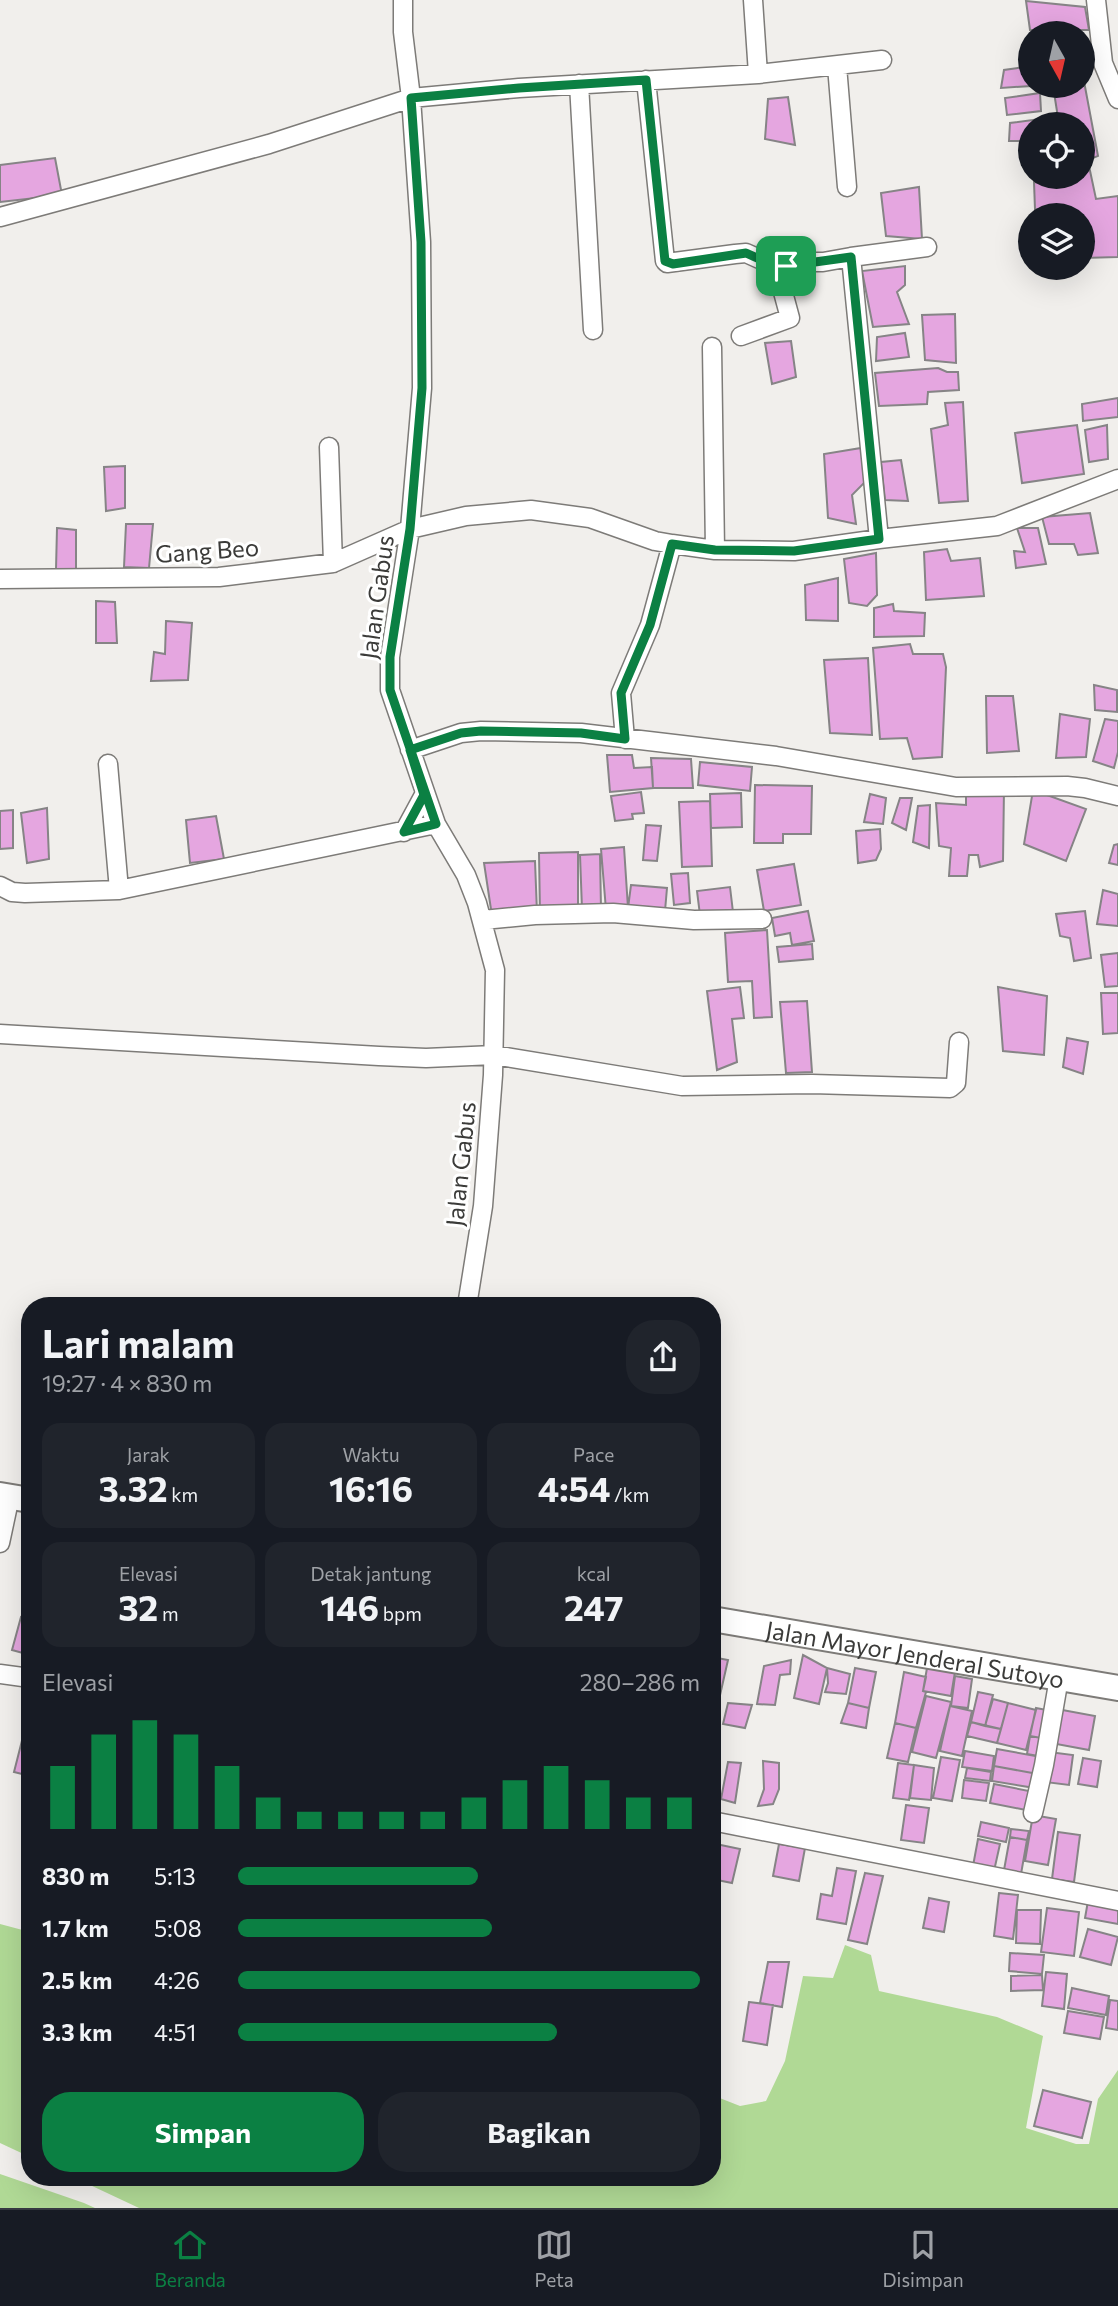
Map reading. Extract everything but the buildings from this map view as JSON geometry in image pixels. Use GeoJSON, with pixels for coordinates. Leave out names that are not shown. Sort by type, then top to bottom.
{"type":"FeatureCollection","features":[{"type":"Feature","properties":{"kind":"main road","name":"Jalan Mayor Jenderal Sutoyo"},"geometry":{"type":"LineString","coordinates":[[721,1621],[1118,1688]]}},
{"type":"Feature","properties":{"kind":"street","name":"Jalan Gabus"},"geometry":{"type":"LineString","coordinates":[[403,0],[403,32],[411,98],[421,242],[422,388],[410,529],[390,657],[390,690],[424,795],[436,824],[466,875],[483,920],[495,970],[494,1065],[483,1206],[468,1297]]}},
{"type":"Feature","properties":{"kind":"street"},"geometry":{"type":"LineString","coordinates":[[753,0],[758,74]]}},
{"type":"Feature","properties":{"kind":"street"},"geometry":{"type":"LineString","coordinates":[[1097,0],[1103,63],[1118,99]]}},
{"type":"Feature","properties":{"kind":"street"},"geometry":{"type":"LineString","coordinates":[[0,217],[269,144],[411,98],[579,84],[758,74],[882,60]]}},
{"type":"Feature","properties":{"kind":"street"},"geometry":{"type":"LineString","coordinates":[[837,66],[847,187]]}},
{"type":"Feature","properties":{"kind":"street"},"geometry":{"type":"LineString","coordinates":[[646,80],[665,261],[673,264],[746,253],[775,266],[786,266],[927,247]]}},
{"type":"Feature","properties":{"kind":"street"},"geometry":{"type":"LineString","coordinates":[[579,84],[593,330]]}},
{"type":"Feature","properties":{"kind":"street"},"geometry":{"type":"LineString","coordinates":[[851,257],[879,539]]}},
{"type":"Feature","properties":{"kind":"street"},"geometry":{"type":"LineString","coordinates":[[741,337],[790,318],[783,292],[786,266]]}},
{"type":"Feature","properties":{"kind":"street"},"geometry":{"type":"LineString","coordinates":[[712,347],[715,550]]}},
{"type":"Feature","properties":{"kind":"street"},"geometry":{"type":"LineString","coordinates":[[329,447],[333,563]]}},
{"type":"Feature","properties":{"kind":"street","name":"Gang Beo"},"geometry":{"type":"LineString","coordinates":[[0,579],[219,577],[333,563],[410,529],[466,516],[530,510],[590,518],[655,541],[672,544],[715,550],[794,551],[997,526],[1118,479]]}},
{"type":"Feature","properties":{"kind":"street"},"geometry":{"type":"LineString","coordinates":[[625,739],[621,693],[650,625],[672,544]]}},
{"type":"Feature","properties":{"kind":"street"},"geometry":{"type":"LineString","coordinates":[[410,750],[461,733],[481,731],[581,733],[776,756],[956,787],[1085,788],[1118,796]]}},
{"type":"Feature","properties":{"kind":"street"},"geometry":{"type":"LineString","coordinates":[[108,764],[119,890]]}},
{"type":"Feature","properties":{"kind":"street"},"geometry":{"type":"LineString","coordinates":[[404,832],[424,795]]}},
{"type":"Feature","properties":{"kind":"street"},"geometry":{"type":"LineString","coordinates":[[0,886],[12,892],[25,893],[119,890],[436,824]]}},
{"type":"Feature","properties":{"kind":"street"},"geometry":{"type":"LineString","coordinates":[[483,920],[535,915],[613,913],[694,920],[762,919]]}},
{"type":"Feature","properties":{"kind":"street"},"geometry":{"type":"LineString","coordinates":[[0,1034],[426,1058],[682,1086],[812,1084],[950,1088],[956,1083],[959,1042]]}},
{"type":"Feature","properties":{"kind":"street"},"geometry":{"type":"LineString","coordinates":[[0,1542],[13,1497]]}},
{"type":"Feature","properties":{"kind":"street"},"geometry":{"type":"LineString","coordinates":[[0,1674],[21,1677]]}},
{"type":"Feature","properties":{"kind":"street"},"geometry":{"type":"LineString","coordinates":[[1033,1813],[1059,1678]]}},
{"type":"Feature","properties":{"kind":"street"},"geometry":{"type":"LineString","coordinates":[[721,1823],[1118,1901]]}},
{"type":"Feature","properties":{"kind":"green space"},"geometry":{"type":"Polygon","coordinates":[[[0,1924],[21,1930],[21,2153],[0,2143],[0,1924]]]}},
{"type":"Feature","properties":{"kind":"green space"},"geometry":{"type":"Polygon","coordinates":[[[845,1945],[871,1955],[879,1991],[997,2017],[1043,2036],[1026,2128],[1076,2144],[1089,2144],[1098,2099],[1118,2070],[1118,2208],[139,2208],[92,2186],[721,2186],[721,2099],[740,2106],[766,2101],[785,2061],[803,1976],[833,1978],[845,1945]]]}},
{"type":"Feature","properties":{"kind":"green space"},"geometry":{"type":"Polygon","coordinates":[[[0,2174],[21,2181],[21,2186],[35,2186],[95,2208],[0,2208],[0,2174]]]}},
{"type":"Feature","properties":{"kind":"route"},"geometry":{"type":"LineString","coordinates":[[786,266],[775,266],[746,253],[667,264],[655,179],[646,80],[411,98],[421,242],[422,388],[410,529],[390,657],[390,690],[424,795],[436,824],[404,832],[424,795],[410,750],[461,733],[498,730],[581,733],[625,739],[621,693],[650,625],[672,544],[715,550],[794,551],[879,539],[851,257],[786,266]]}}]}
